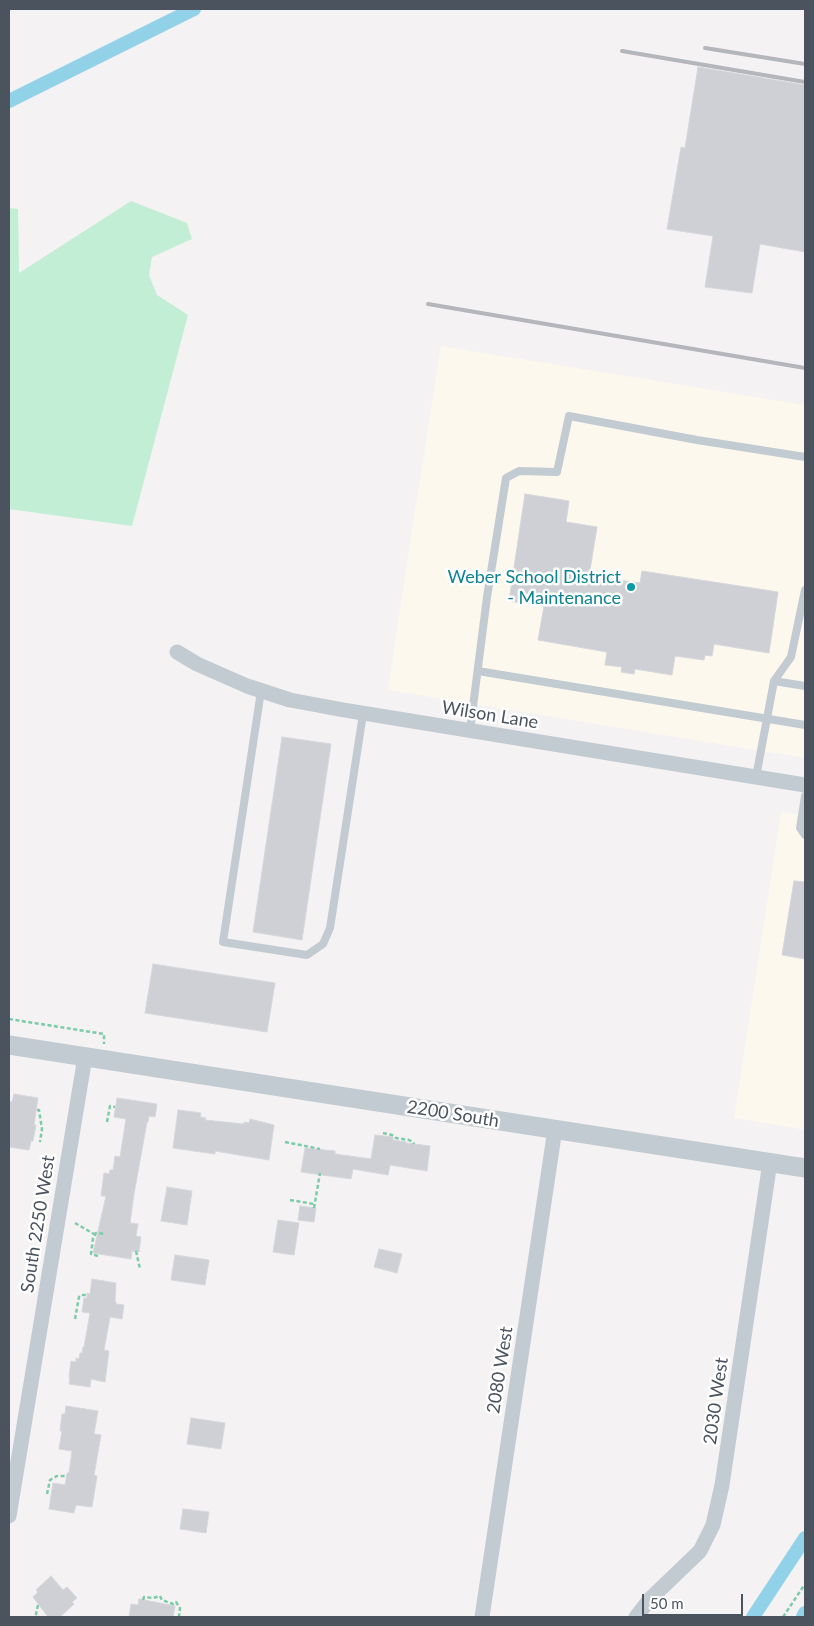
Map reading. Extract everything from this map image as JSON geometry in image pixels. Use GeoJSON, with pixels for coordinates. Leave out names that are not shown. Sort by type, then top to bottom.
{"type":"FeatureCollection","features":[{"type":"Feature","properties":{"kind":"street","name":"Wilson Lane"},"geometry":{"type":"LineString","coordinates":[[177,652],[197,664],[290,700],[363,714],[805,785]]}},
{"type":"Feature","properties":{"kind":"street","name":"2200 South"},"geometry":{"type":"LineString","coordinates":[[9,1045],[96,1056],[805,1168]]}},
{"type":"Feature","properties":{"kind":"street","name":"South 2250 West"},"geometry":{"type":"LineString","coordinates":[[9,1516],[96,1056]]}},
{"type":"Feature","properties":{"kind":"street","name":"2080 West"},"geometry":{"type":"LineString","coordinates":[[482,1617],[555,1129]]}},
{"type":"Feature","properties":{"kind":"street","name":"2030 West"},"geometry":{"type":"LineString","coordinates":[[636,1617],[650,1599],[700,1551],[713,1525],[722,1485],[770,1162]]}},
{"type":"Feature","properties":{"kind":"lane"},"geometry":{"type":"LineString","coordinates":[[470,730],[487,597],[506,478],[519,471],[556,472],[569,416],[696,440],[805,457]]}},
{"type":"Feature","properties":{"kind":"lane"},"geometry":{"type":"LineString","coordinates":[[756,777],[774,681],[791,657],[805,590]]}},
{"type":"Feature","properties":{"kind":"lane"},"geometry":{"type":"LineString","coordinates":[[478,671],[805,725]]}},
{"type":"Feature","properties":{"kind":"lane"},"geometry":{"type":"LineString","coordinates":[[774,681],[805,686]]}},
{"type":"Feature","properties":{"kind":"lane"},"geometry":{"type":"LineString","coordinates":[[261,690],[223,942],[307,955],[323,944],[330,928],[363,714]]}},
{"type":"Feature","properties":{"kind":"lane"},"geometry":{"type":"LineString","coordinates":[[805,796],[800,828],[805,835]]}},
{"type":"Feature","properties":{"kind":"path"},"geometry":{"type":"LineString","coordinates":[[9,1019],[104,1034],[96,1056]]}},
{"type":"Feature","properties":{"kind":"path"},"geometry":{"type":"LineString","coordinates":[[108,1122],[110,1106],[116,1107]]}},
{"type":"Feature","properties":{"kind":"path"},"geometry":{"type":"LineString","coordinates":[[37,1110],[39,1110],[42,1129],[40,1142]]}},
{"type":"Feature","properties":{"kind":"path"},"geometry":{"type":"LineString","coordinates":[[383,1133],[409,1140],[414,1144]]}},
{"type":"Feature","properties":{"kind":"path"},"geometry":{"type":"LineString","coordinates":[[285,1142],[320,1149]]}},
{"type":"Feature","properties":{"kind":"path"},"geometry":{"type":"LineString","coordinates":[[314,1208],[320,1172]]}},
{"type":"Feature","properties":{"kind":"path"},"geometry":{"type":"LineString","coordinates":[[290,1200],[314,1204]]}},
{"type":"Feature","properties":{"kind":"path"},"geometry":{"type":"LineString","coordinates":[[75,1223],[94,1234],[105,1234]]}},
{"type":"Feature","properties":{"kind":"path"},"geometry":{"type":"LineString","coordinates":[[94,1234],[91,1254],[98,1256]]}},
{"type":"Feature","properties":{"kind":"path"},"geometry":{"type":"LineString","coordinates":[[136,1251],[140,1268]]}},
{"type":"Feature","properties":{"kind":"path"},"geometry":{"type":"LineString","coordinates":[[75,1319],[79,1297],[82,1295],[87,1296]]}},
{"type":"Feature","properties":{"kind":"path"},"geometry":{"type":"LineString","coordinates":[[47,1494],[50,1480],[57,1476],[66,1476]]}},
{"type":"Feature","properties":{"kind":"path"},"geometry":{"type":"LineString","coordinates":[[784,1617],[805,1584]]}},
{"type":"Feature","properties":{"kind":"path"},"geometry":{"type":"LineString","coordinates":[[143,1600],[144,1597],[153,1598],[160,1596],[162,1600],[173,1604],[176,1602],[180,1608],[178,1617]]}},
{"type":"Feature","properties":{"kind":"path"},"geometry":{"type":"LineString","coordinates":[[38,1605],[36,1614],[39,1617]]}},
{"type":"Feature","properties":{"kind":"shaded area"},"geometry":{"type":"Polygon","coordinates":[[[441,346],[805,405],[805,758],[388,690],[441,346]]]}},
{"type":"Feature","properties":{"kind":"shaded area"},"geometry":{"type":"Polygon","coordinates":[[[781,812],[805,816],[805,1130],[734,1118],[781,812]]]}},
{"type":"Feature","properties":{"kind":"green space"},"geometry":{"type":"Polygon","coordinates":[[[131,201],[187,223],[192,239],[152,257],[149,275],[157,295],[188,315],[132,526],[9,509],[9,208],[18,209],[19,273],[131,201]]]}},
{"type":"Feature","properties":{"kind":"building"},"geometry":{"type":"Polygon","coordinates":[[[698,67],[805,85],[805,252],[760,244],[752,293],[705,287],[713,236],[667,229],[681,147],[685,148],[698,67]]]}},
{"type":"Feature","properties":{"kind":"building","name":"Weber School District - Maintenance"},"geometry":{"type":"Polygon","coordinates":[[[525,494],[569,501],[566,522],[597,527],[589,576],[640,583],[642,571],[778,592],[769,653],[714,644],[712,656],[705,655],[704,660],[675,656],[672,675],[635,669],[634,674],[621,672],[622,667],[605,665],[607,652],[538,640],[544,606],[509,601],[525,494]]]}},
{"type":"Feature","properties":{"kind":"building"},"geometry":{"type":"Polygon","coordinates":[[[282,737],[331,744],[302,940],[253,932],[282,737]]]}},
{"type":"Feature","properties":{"kind":"building"},"geometry":{"type":"Polygon","coordinates":[[[794,881],[805,882],[805,959],[782,955],[794,881]]]}},
{"type":"Feature","properties":{"kind":"building"},"geometry":{"type":"Polygon","coordinates":[[[153,964],[275,983],[267,1032],[145,1013],[153,964]]]}},
{"type":"Feature","properties":{"kind":"building"},"geometry":{"type":"Polygon","coordinates":[[[14,1094],[38,1098],[34,1125],[36,1125],[29,1150],[9,1147],[9,1101],[12,1102],[14,1094]]]}},
{"type":"Feature","properties":{"kind":"building"},"geometry":{"type":"Polygon","coordinates":[[[117,1098],[157,1104],[155,1117],[149,1116],[147,1122],[134,1194],[130,1223],[138,1224],[136,1236],[141,1237],[139,1252],[132,1251],[131,1259],[93,1253],[106,1196],[101,1196],[104,1173],[109,1174],[110,1170],[113,1170],[115,1156],[120,1157],[126,1119],[114,1117],[117,1098]]]}},
{"type":"Feature","properties":{"kind":"building"},"geometry":{"type":"Polygon","coordinates":[[[178,1110],[201,1113],[200,1117],[206,1118],[205,1120],[244,1124],[244,1122],[249,1123],[250,1119],[274,1125],[269,1160],[215,1151],[215,1154],[173,1148],[178,1110]]]}},
{"type":"Feature","properties":{"kind":"building"},"geometry":{"type":"Polygon","coordinates":[[[375,1135],[393,1137],[393,1140],[406,1143],[430,1146],[427,1171],[390,1165],[388,1175],[353,1169],[351,1179],[301,1172],[305,1148],[335,1151],[335,1154],[371,1159],[375,1135]]]}},
{"type":"Feature","properties":{"kind":"building"},"geometry":{"type":"Polygon","coordinates":[[[167,1187],[192,1191],[187,1225],[161,1221],[167,1187]]]}},
{"type":"Feature","properties":{"kind":"building"},"geometry":{"type":"Polygon","coordinates":[[[300,1206],[316,1208],[314,1222],[298,1220],[300,1206]]]}},
{"type":"Feature","properties":{"kind":"building"},"geometry":{"type":"Polygon","coordinates":[[[278,1220],[299,1223],[294,1255],[273,1252],[278,1220]]]}},
{"type":"Feature","properties":{"kind":"building"},"geometry":{"type":"Polygon","coordinates":[[[379,1249],[402,1254],[397,1273],[374,1267],[379,1249]]]}},
{"type":"Feature","properties":{"kind":"building"},"geometry":{"type":"Polygon","coordinates":[[[175,1255],[209,1260],[205,1285],[171,1280],[175,1255]]]}},
{"type":"Feature","properties":{"kind":"building"},"geometry":{"type":"Polygon","coordinates":[[[92,1279],[116,1283],[116,1304],[124,1305],[122,1319],[110,1317],[104,1350],[109,1351],[105,1382],[91,1379],[90,1387],[69,1384],[69,1377],[71,1361],[76,1362],[76,1358],[79,1359],[84,1347],[90,1313],[82,1312],[84,1298],[87,1298],[87,1293],[90,1294],[92,1279]]]}},
{"type":"Feature","properties":{"kind":"building"},"geometry":{"type":"Polygon","coordinates":[[[66,1406],[98,1411],[94,1434],[101,1435],[94,1475],[97,1476],[92,1507],[76,1505],[74,1513],[49,1509],[53,1483],[65,1485],[67,1473],[69,1473],[72,1451],[59,1449],[62,1414],[65,1414],[66,1406]]]}},
{"type":"Feature","properties":{"kind":"building"},"geometry":{"type":"Polygon","coordinates":[[[191,1418],[225,1423],[221,1449],[187,1444],[191,1418]]]}},
{"type":"Feature","properties":{"kind":"building"},"geometry":{"type":"Polygon","coordinates":[[[183,1509],[209,1512],[206,1533],[180,1529],[183,1509]]]}},
{"type":"Feature","properties":{"kind":"building"},"geometry":{"type":"Polygon","coordinates":[[[51,1576],[63,1590],[67,1587],[77,1598],[72,1602],[74,1604],[60,1617],[48,1617],[33,1597],[38,1592],[36,1590],[51,1576]]]}},
{"type":"Feature","properties":{"kind":"building"},"geometry":{"type":"Polygon","coordinates":[[[139,1599],[175,1606],[173,1617],[129,1617],[131,1604],[138,1605],[139,1599]]]}},
{"type":"Feature","properties":{"kind":"waterway"},"geometry":{"type":"LineString","coordinates":[[9,101],[194,9]]}},
{"type":"Feature","properties":{"kind":"waterway"},"geometry":{"type":"LineString","coordinates":[[753,1617],[805,1538]]}},
{"type":"Feature","properties":{"kind":"waterway"},"geometry":{"type":"LineString","coordinates":[[803,1617],[805,1613]]}},
{"type":"Feature","properties":{"kind":"railway"},"geometry":{"type":"LineString","coordinates":[[705,48],[805,64]]}},
{"type":"Feature","properties":{"kind":"railway"},"geometry":{"type":"LineString","coordinates":[[622,51],[805,82]]}},
{"type":"Feature","properties":{"kind":"railway"},"geometry":{"type":"LineString","coordinates":[[428,304],[805,368]]}},
{"type":"Feature","properties":{"kind":"place","name":"Weber School District - Maintenance"},"geometry":{"type":"Point","coordinates":[631,587]}}]}
